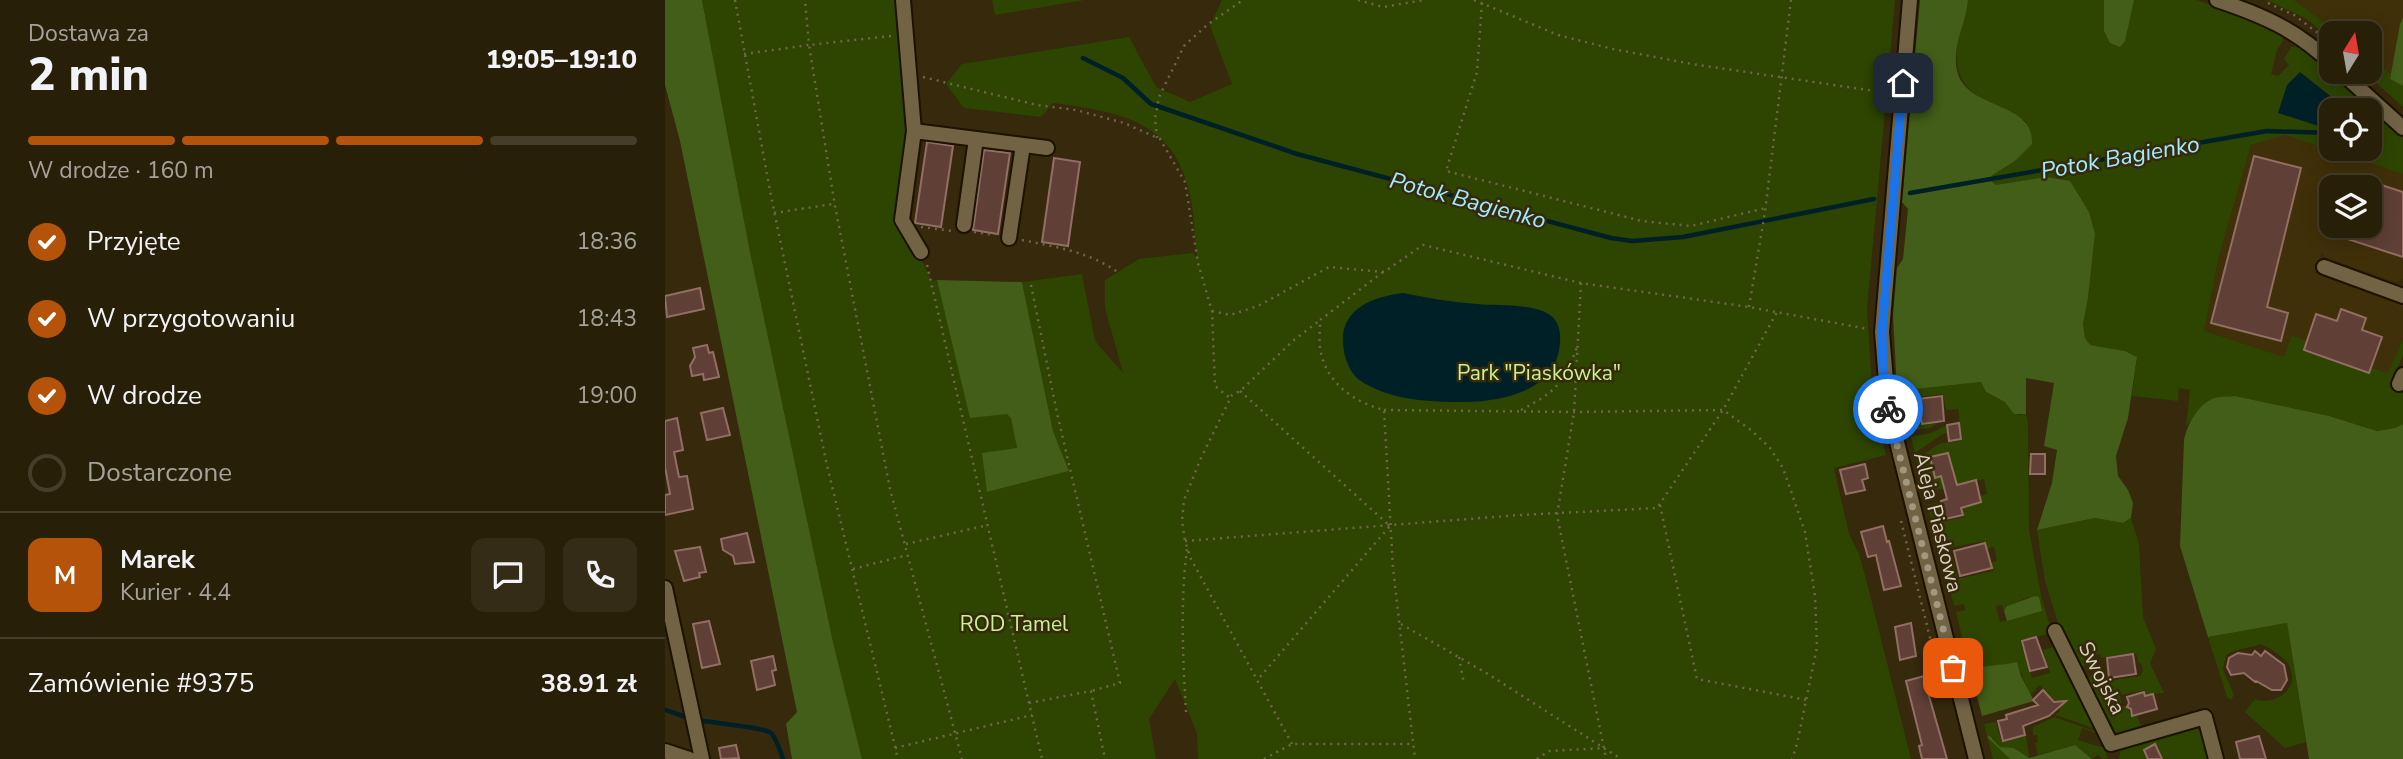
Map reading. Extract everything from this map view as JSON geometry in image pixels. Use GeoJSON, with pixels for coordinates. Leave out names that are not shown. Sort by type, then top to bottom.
{"type":"FeatureCollection","features":[{"type":"Feature","properties":{"kind":"street"},"geometry":{"type":"LineString","coordinates":[[903,0],[914,131],[902,220],[921,252]]}},
{"type":"Feature","properties":{"kind":"street","name":"Aleja Piaskowa"},"geometry":{"type":"LineString","coordinates":[[1910,0],[1882,332],[1888,406],[1976,759]]}},
{"type":"Feature","properties":{"kind":"street"},"geometry":{"type":"LineString","coordinates":[[2217,0],[2279,23],[2319,52]]}},
{"type":"Feature","properties":{"kind":"street"},"geometry":{"type":"LineString","coordinates":[[891,36],[907,34]]}},
{"type":"Feature","properties":{"kind":"street"},"geometry":{"type":"LineString","coordinates":[[2354,84],[2403,128]]}},
{"type":"Feature","properties":{"kind":"street"},"geometry":{"type":"LineString","coordinates":[[914,131],[1047,148]]}},
{"type":"Feature","properties":{"kind":"street"},"geometry":{"type":"LineString","coordinates":[[961,229],[976,139]]}},
{"type":"Feature","properties":{"kind":"street"},"geometry":{"type":"LineString","coordinates":[[1009,238],[1023,145]]}},
{"type":"Feature","properties":{"kind":"street"},"geometry":{"type":"LineString","coordinates":[[2324,267],[2403,296]]}},
{"type":"Feature","properties":{"kind":"street"},"geometry":{"type":"LineString","coordinates":[[665,588],[702,759]]}},
{"type":"Feature","properties":{"kind":"street","name":"Swojska"},"geometry":{"type":"LineString","coordinates":[[2055,631],[2111,744],[2115,759]]}},
{"type":"Feature","properties":{"kind":"street","name":"Swojska"},"geometry":{"type":"LineString","coordinates":[[2111,744],[2205,717],[2216,759]]}},
{"type":"Feature","properties":{"kind":"street"},"geometry":{"type":"LineString","coordinates":[[665,751],[689,759]]}},
{"type":"Feature","properties":{"kind":"path"},"geometry":{"type":"LineString","coordinates":[[735,0],[774,213],[827,461],[898,759]]}},
{"type":"Feature","properties":{"kind":"path"},"geometry":{"type":"LineString","coordinates":[[805,0],[835,204],[890,489],[962,759]]}},
{"type":"Feature","properties":{"kind":"path"},"geometry":{"type":"LineString","coordinates":[[1230,398],[1215,386],[1212,311],[1198,263],[1185,182],[1157,138],[1155,119],[1159,97],[1184,46],[1207,25],[1243,0]]}},
{"type":"Feature","properties":{"kind":"path"},"geometry":{"type":"LineString","coordinates":[[1358,0],[1383,7],[1424,0]]}},
{"type":"Feature","properties":{"kind":"path"},"geometry":{"type":"LineString","coordinates":[[1474,0],[1559,35],[1613,49],[1892,94]]}},
{"type":"Feature","properties":{"kind":"path"},"geometry":{"type":"LineString","coordinates":[[1749,307],[1763,231],[1791,0]]}},
{"type":"Feature","properties":{"kind":"path"},"geometry":{"type":"LineString","coordinates":[[1482,3],[1477,72],[1446,171],[1642,221],[1691,226],[1765,210]]}},
{"type":"Feature","properties":{"kind":"path"},"geometry":{"type":"LineString","coordinates":[[744,54],[891,36]]}},
{"type":"Feature","properties":{"kind":"path"},"geometry":{"type":"LineString","coordinates":[[910,74],[1037,105],[1076,110],[1124,122],[1157,138]]}},
{"type":"Feature","properties":{"kind":"path"},"geometry":{"type":"LineString","coordinates":[[774,213],[835,204]]}},
{"type":"Feature","properties":{"kind":"path"},"geometry":{"type":"LineString","coordinates":[[911,226],[961,229],[1071,249],[1095,261],[1104,262],[1119,273]]}},
{"type":"Feature","properties":{"kind":"path"},"geometry":{"type":"LineString","coordinates":[[1292,744],[1191,559],[1182,521],[1184,500],[1230,398],[1294,340],[1384,272],[1423,245],[1581,283],[1749,307],[1882,332]]}},
{"type":"Feature","properties":{"kind":"path"},"geometry":{"type":"LineString","coordinates":[[921,252],[932,281],[1042,759]]}},
{"type":"Feature","properties":{"kind":"path"},"geometry":{"type":"LineString","coordinates":[[1212,311],[1230,315],[1258,306],[1329,267],[1384,272]]}},
{"type":"Feature","properties":{"kind":"path"},"geometry":{"type":"LineString","coordinates":[[1581,283],[1574,412],[1557,515],[1606,759]]}},
{"type":"Feature","properties":{"kind":"path"},"geometry":{"type":"LineString","coordinates":[[1029,704],[1120,683],[1057,414],[1031,285]]}},
{"type":"Feature","properties":{"kind":"path"},"geometry":{"type":"LineString","coordinates":[[1185,541],[1520,515],[1657,508],[1723,410],[1777,312]]}},
{"type":"Feature","properties":{"kind":"path"},"geometry":{"type":"LineString","coordinates":[[1320,320],[1320,349],[1333,382],[1363,404],[1384,410],[1723,410],[1751,430],[1770,448],[1783,468],[1805,532],[1815,596],[1817,647],[1797,744],[1791,759]]}},
{"type":"Feature","properties":{"kind":"path"},"geometry":{"type":"LineString","coordinates":[[1518,411],[1549,395],[1568,372],[1578,342]]}},
{"type":"Feature","properties":{"kind":"path"},"geometry":{"type":"LineString","coordinates":[[1240,391],[1390,526]]}},
{"type":"Feature","properties":{"kind":"path"},"geometry":{"type":"LineString","coordinates":[[1384,410],[1390,526],[1415,759]]}},
{"type":"Feature","properties":{"kind":"path"},"geometry":{"type":"LineString","coordinates":[[1660,505],[1697,679],[1807,700]]}},
{"type":"Feature","properties":{"kind":"path"},"geometry":{"type":"LineString","coordinates":[[905,544],[988,525]]}},
{"type":"Feature","properties":{"kind":"path"},"geometry":{"type":"LineString","coordinates":[[1258,679],[1390,526]]}},
{"type":"Feature","properties":{"kind":"path"},"geometry":{"type":"LineString","coordinates":[[1186,712],[1183,579],[1187,546]]}},
{"type":"Feature","properties":{"kind":"path"},"geometry":{"type":"LineString","coordinates":[[853,569],[908,555]]}},
{"type":"Feature","properties":{"kind":"path"},"geometry":{"type":"LineString","coordinates":[[1399,623],[1488,674],[1621,759]]}},
{"type":"Feature","properties":{"kind":"path"},"geometry":{"type":"LineString","coordinates":[[1459,657],[1464,684]]}},
{"type":"Feature","properties":{"kind":"path"},"geometry":{"type":"LineString","coordinates":[[1091,691],[1105,759]]}},
{"type":"Feature","properties":{"kind":"path"},"geometry":{"type":"LineString","coordinates":[[895,748],[1032,715]]}},
{"type":"Feature","properties":{"kind":"path"},"geometry":{"type":"LineString","coordinates":[[1264,759],[1292,744],[1413,744]]}},
{"type":"Feature","properties":{"kind":"path"},"geometry":{"type":"LineString","coordinates":[[1537,759],[1549,751],[1605,748]]}},
{"type":"Feature","properties":{"kind":"shaded area"},"geometry":{"type":"Polygon","coordinates":[[[2294,0],[2403,0],[2403,86],[2382,68],[2382,21],[2322,21],[2294,0]]]}},
{"type":"Feature","properties":{"kind":"shaded area"},"geometry":{"type":"Polygon","coordinates":[[[2285,135],[2319,146],[2319,161],[2364,161],[2403,174],[2403,279],[2396,282],[2386,279],[2325,257],[2322,253],[2314,274],[2322,272],[2403,301],[2403,339],[2382,388],[2204,332],[2219,256],[2251,145],[2285,135]]]}},
{"type":"Feature","properties":{"kind":"green space"},"geometry":{"type":"Polygon","coordinates":[[[665,0],[702,0],[750,252],[833,642],[862,759],[792,759],[786,724],[797,712],[680,141],[665,85],[665,0]]]}},
{"type":"Feature","properties":{"kind":"green space","name":"Park \"Piaskówka\""},"geometry":{"type":"Polygon","coordinates":[[[702,0],[903,0],[916,129],[902,220],[932,281],[937,280],[955,350],[1011,418],[1017,448],[987,492],[1069,471],[1053,431],[1022,282],[1082,274],[1095,341],[1123,373],[1105,308],[1105,280],[1139,259],[1193,253],[1197,258],[1191,199],[1184,173],[1173,152],[1159,137],[1142,125],[1123,117],[1053,103],[1041,117],[964,108],[946,84],[962,64],[1129,37],[1156,87],[1190,102],[1232,84],[1210,26],[1222,0],[1895,0],[1867,309],[1873,403],[1886,455],[1834,468],[1849,534],[1859,554],[1866,579],[1911,759],[1198,759],[1197,733],[1175,679],[1149,719],[1156,759],[862,759],[833,642],[750,252],[702,0]]]}},
{"type":"Feature","properties":{"kind":"green space"},"geometry":{"type":"Polygon","coordinates":[[[992,0],[1085,0],[995,15],[992,0]]]}},
{"type":"Feature","properties":{"kind":"green space"},"geometry":{"type":"Polygon","coordinates":[[[1920,0],[1968,0],[1957,46],[1958,74],[1965,86],[1975,94],[2013,113],[2023,120],[2030,130],[2032,144],[2016,160],[1991,176],[1992,182],[1996,185],[2046,177],[2070,181],[2089,212],[2095,234],[2083,324],[2085,338],[2090,345],[2125,351],[2137,357],[2128,418],[2116,456],[2118,476],[2133,503],[2131,518],[2123,523],[2095,518],[2037,530],[2052,483],[2057,450],[2044,446],[2054,383],[2026,378],[2026,414],[2014,414],[2005,402],[1986,392],[1981,382],[1897,391],[1893,315],[1897,268],[1903,259],[1908,209],[1902,202],[1920,0]]]}},
{"type":"Feature","properties":{"kind":"green space"},"geometry":{"type":"Polygon","coordinates":[[[1968,0],[2197,0],[2281,32],[2283,41],[2277,50],[2271,74],[2278,76],[2289,65],[2284,59],[2291,47],[2302,46],[2319,61],[2319,84],[2344,84],[2359,98],[2319,98],[2319,146],[2285,135],[2251,145],[2219,256],[2204,331],[2284,357],[2292,336],[2307,341],[2304,350],[2369,373],[2371,368],[2388,373],[2403,339],[2403,355],[2390,385],[2403,391],[2403,424],[2377,431],[2329,416],[2235,396],[2196,413],[2186,427],[2190,390],[2179,388],[2178,401],[2132,396],[2137,357],[2125,351],[2089,345],[2085,338],[2083,324],[2095,234],[2046,177],[1996,186],[1992,182],[1991,176],[2027,122],[1973,93],[1959,72],[1956,57],[1958,37],[1968,0]]]}},
{"type":"Feature","properties":{"kind":"green space"},"geometry":{"type":"Polygon","coordinates":[[[2104,0],[2134,0],[2125,41],[2120,47],[2110,43],[2104,31],[2104,0]]]}},
{"type":"Feature","properties":{"kind":"green space"},"geometry":{"type":"Polygon","coordinates":[[[2267,0],[2294,0],[2322,21],[2319,21],[2319,30],[2307,19],[2267,0]]]}},
{"type":"Feature","properties":{"kind":"green space"},"geometry":{"type":"Polygon","coordinates":[[[2403,18],[2403,86],[2390,79],[2403,18]]]}},
{"type":"Feature","properties":{"kind":"green space"},"geometry":{"type":"Polygon","coordinates":[[[2382,67],[2391,74],[2390,79],[2403,86],[2403,107],[2377,84],[2382,84],[2382,67]]]}},
{"type":"Feature","properties":{"kind":"green space"},"geometry":{"type":"Polygon","coordinates":[[[2382,119],[2403,138],[2403,174],[2364,161],[2382,161],[2382,119]]]}},
{"type":"Feature","properties":{"kind":"green space"},"geometry":{"type":"Polygon","coordinates":[[[937,280],[1022,282],[1053,431],[1069,471],[987,492],[982,453],[1017,448],[1011,418],[1007,414],[970,418],[937,280]]]}},
{"type":"Feature","properties":{"kind":"green space"},"geometry":{"type":"Polygon","coordinates":[[[1981,382],[1986,392],[2005,402],[2018,415],[2026,414],[2029,530],[2041,595],[2051,630],[2049,634],[2020,640],[2032,678],[2050,673],[2043,650],[2057,646],[2096,729],[2055,715],[2060,711],[2060,703],[2040,685],[2030,695],[2017,663],[1999,667],[1973,667],[1970,670],[1956,612],[1965,610],[1964,604],[1954,606],[1942,559],[1951,557],[1958,579],[1993,571],[1991,563],[1997,561],[1994,547],[1987,549],[1984,541],[1939,550],[1927,505],[1940,502],[1945,521],[1964,517],[1962,507],[1981,502],[1980,496],[1987,494],[1984,479],[1924,493],[1916,459],[1939,444],[1962,440],[1958,409],[1946,410],[1943,394],[1916,397],[1919,424],[1936,423],[1935,413],[1943,420],[1930,428],[1909,431],[1903,425],[1897,391],[1981,382]],[[2029,597],[2007,606],[2004,611],[2002,605],[1996,606],[2000,622],[2041,611],[2029,597]]]}},
{"type":"Feature","properties":{"kind":"green space"},"geometry":{"type":"Polygon","coordinates":[[[2235,396],[2329,416],[2377,431],[2403,424],[2403,759],[2309,759],[2287,623],[2208,637],[2180,546],[2184,440],[2190,422],[2202,406],[2214,398],[2235,396]]]}},
{"type":"Feature","properties":{"kind":"green space"},"geometry":{"type":"Polygon","coordinates":[[[1947,425],[1948,433],[1915,453],[1911,437],[1931,433],[1947,425]]]}},
{"type":"Feature","properties":{"kind":"green space"},"geometry":{"type":"Polygon","coordinates":[[[2095,518],[2123,523],[2131,518],[2139,544],[2143,617],[2156,649],[2150,663],[2164,693],[2146,694],[2145,690],[2120,695],[2122,706],[2126,706],[2132,717],[2137,716],[2141,726],[2121,734],[2112,731],[2086,680],[2091,676],[2101,692],[2111,689],[2109,681],[2140,676],[2142,665],[2133,653],[2101,658],[2100,654],[2084,660],[2086,666],[2079,667],[2058,623],[2045,581],[2037,530],[2095,518]]]}},
{"type":"Feature","properties":{"kind":"green space"},"geometry":{"type":"Polygon","coordinates":[[[2039,597],[2042,611],[2007,621],[2004,611],[2007,606],[2039,597]]]}},
{"type":"Feature","properties":{"kind":"green space"},"geometry":{"type":"Polygon","coordinates":[[[2287,623],[2306,742],[2285,748],[2245,712],[2255,699],[2269,700],[2287,690],[2292,678],[2289,666],[2278,654],[2261,644],[2226,655],[2223,669],[2234,695],[2231,700],[2227,697],[2208,637],[2287,623]]]}},
{"type":"Feature","properties":{"kind":"green space"},"geometry":{"type":"Polygon","coordinates":[[[2017,662],[2034,701],[1982,716],[1970,670],[2017,662]]]}},
{"type":"Feature","properties":{"kind":"green space"},"geometry":{"type":"Polygon","coordinates":[[[2054,717],[2097,732],[2098,734],[2082,728],[2078,740],[2103,746],[2108,759],[2098,755],[2092,759],[2075,745],[2038,755],[2035,743],[2038,742],[2037,735],[2033,735],[2033,727],[2054,717]]]}},
{"type":"Feature","properties":{"kind":"green space"},"geometry":{"type":"Polygon","coordinates":[[[1996,722],[2002,742],[2026,736],[2029,758],[2014,748],[2000,747],[1993,738],[1988,737],[2010,759],[1993,759],[1984,724],[1996,722]]]}},
{"type":"Feature","properties":{"kind":"green space"},"geometry":{"type":"Polygon","coordinates":[[[2195,727],[2202,732],[2210,759],[2119,759],[2121,748],[2195,727]]]}},
{"type":"Feature","properties":{"kind":"green space"},"geometry":{"type":"Polygon","coordinates":[[[1990,736],[2000,747],[2014,748],[2029,758],[2075,745],[2092,759],[2010,759],[1987,737],[1990,736]]]}},
{"type":"Feature","properties":{"kind":"water"},"geometry":{"type":"Polygon","coordinates":[[[2300,72],[2333,98],[2319,98],[2319,126],[2278,113],[2287,85],[2300,72]]]}},
{"type":"Feature","properties":{"kind":"water"},"geometry":{"type":"Polygon","coordinates":[[[1403,293],[1543,311],[1555,320],[1559,328],[1557,359],[1550,372],[1527,390],[1497,399],[1438,402],[1383,392],[1358,379],[1351,370],[1344,351],[1345,326],[1358,308],[1379,298],[1403,293]]]}},
{"type":"Feature","properties":{"kind":"building"},"geometry":{"type":"Polygon","coordinates":[[[927,142],[953,146],[941,227],[915,223],[927,142]]]}},
{"type":"Feature","properties":{"kind":"building"},"geometry":{"type":"Polygon","coordinates":[[[984,150],[1010,153],[998,234],[973,230],[984,150]]]}},
{"type":"Feature","properties":{"kind":"building"},"geometry":{"type":"Polygon","coordinates":[[[2254,156],[2301,168],[2267,307],[2288,313],[2281,341],[2211,323],[2254,156]]]}},
{"type":"Feature","properties":{"kind":"building"},"geometry":{"type":"Polygon","coordinates":[[[1054,158],[1080,162],[1068,246],[1042,242],[1054,158]]]}},
{"type":"Feature","properties":{"kind":"building"},"geometry":{"type":"Polygon","coordinates":[[[2382,185],[2403,192],[2403,257],[2344,238],[2382,238],[2382,185]]]}},
{"type":"Feature","properties":{"kind":"building"},"geometry":{"type":"Polygon","coordinates":[[[700,288],[704,309],[667,317],[665,296],[700,288]]]}},
{"type":"Feature","properties":{"kind":"building"},"geometry":{"type":"Polygon","coordinates":[[[2341,309],[2366,318],[2362,330],[2382,337],[2369,373],[2304,350],[2316,314],[2337,321],[2341,309]]]}},
{"type":"Feature","properties":{"kind":"building"},"geometry":{"type":"Polygon","coordinates":[[[707,345],[709,353],[713,352],[719,377],[704,380],[703,374],[692,376],[690,366],[695,357],[693,348],[707,345]]]}},
{"type":"Feature","properties":{"kind":"building"},"geometry":{"type":"Polygon","coordinates":[[[1942,396],[1944,421],[1922,424],[1917,399],[1942,396]]]}},
{"type":"Feature","properties":{"kind":"building"},"geometry":{"type":"Polygon","coordinates":[[[723,408],[730,435],[707,440],[701,413],[723,408]]]}},
{"type":"Feature","properties":{"kind":"building"},"geometry":{"type":"Polygon","coordinates":[[[677,418],[683,450],[674,452],[679,477],[687,476],[693,509],[665,515],[665,495],[670,494],[665,467],[665,421],[677,418]]]}},
{"type":"Feature","properties":{"kind":"building"},"geometry":{"type":"Polygon","coordinates":[[[1959,423],[1961,439],[1949,441],[1947,425],[1959,423]]]}},
{"type":"Feature","properties":{"kind":"building"},"geometry":{"type":"Polygon","coordinates":[[[1948,453],[1957,485],[1976,480],[1981,502],[1961,508],[1963,515],[1945,519],[1941,501],[1947,499],[1941,476],[1935,478],[1930,457],[1948,453]]]}},
{"type":"Feature","properties":{"kind":"building"},"geometry":{"type":"Polygon","coordinates":[[[2031,454],[2045,454],[2045,474],[2030,474],[2031,454]]]}},
{"type":"Feature","properties":{"kind":"building"},"geometry":{"type":"Polygon","coordinates":[[[1865,464],[1868,478],[1862,480],[1865,490],[1846,494],[1840,470],[1865,464]]]}},
{"type":"Feature","properties":{"kind":"building"},"geometry":{"type":"Polygon","coordinates":[[[1883,526],[1901,586],[1884,590],[1876,555],[1868,557],[1861,532],[1883,526]]]}},
{"type":"Feature","properties":{"kind":"building"},"geometry":{"type":"Polygon","coordinates":[[[747,533],[754,562],[735,564],[733,556],[723,550],[721,539],[747,533]]]}},
{"type":"Feature","properties":{"kind":"building"},"geometry":{"type":"Polygon","coordinates":[[[1985,543],[1992,568],[1960,576],[1954,551],[1985,543]]]}},
{"type":"Feature","properties":{"kind":"building"},"geometry":{"type":"Polygon","coordinates":[[[700,547],[706,572],[699,573],[700,577],[684,581],[675,551],[700,547]]]}},
{"type":"Feature","properties":{"kind":"building"},"geometry":{"type":"Polygon","coordinates":[[[709,621],[720,664],[702,668],[693,624],[709,621]]]}},
{"type":"Feature","properties":{"kind":"building"},"geometry":{"type":"Polygon","coordinates":[[[1911,623],[1916,656],[1900,660],[1895,627],[1911,623]]]}},
{"type":"Feature","properties":{"kind":"building"},"geometry":{"type":"Polygon","coordinates":[[[2036,637],[2047,667],[2030,671],[2022,641],[2036,637]]]}},
{"type":"Feature","properties":{"kind":"building"},"geometry":{"type":"Polygon","coordinates":[[[2255,651],[2261,656],[2265,651],[2284,665],[2287,680],[2281,690],[2272,690],[2244,673],[2231,675],[2227,667],[2229,658],[2238,653],[2252,655],[2255,651]]]}},
{"type":"Feature","properties":{"kind":"building"},"geometry":{"type":"Polygon","coordinates":[[[2133,654],[2136,674],[2109,678],[2107,658],[2133,654]]]}},
{"type":"Feature","properties":{"kind":"building"},"geometry":{"type":"Polygon","coordinates":[[[773,656],[775,685],[757,690],[751,661],[773,656]]]}},
{"type":"Feature","properties":{"kind":"building"},"geometry":{"type":"Polygon","coordinates":[[[1928,675],[1931,688],[1927,689],[1947,759],[1922,759],[1919,746],[1922,745],[1906,681],[1928,675]]]}},
{"type":"Feature","properties":{"kind":"building"},"geometry":{"type":"Polygon","coordinates":[[[2043,690],[2054,702],[2066,701],[2049,716],[2023,726],[2025,735],[2003,741],[1998,721],[2007,719],[2006,715],[2038,705],[2033,700],[2043,690]]]}},
{"type":"Feature","properties":{"kind":"building"},"geometry":{"type":"Polygon","coordinates":[[[2144,692],[2145,696],[2153,694],[2157,709],[2132,716],[2131,709],[2127,707],[2127,697],[2144,692]]]}},
{"type":"Feature","properties":{"kind":"building"},"geometry":{"type":"Polygon","coordinates":[[[2259,736],[2266,759],[2240,759],[2236,742],[2259,736]]]}},
{"type":"Feature","properties":{"kind":"building"},"geometry":{"type":"Polygon","coordinates":[[[2155,744],[2162,759],[2148,759],[2144,750],[2155,744]]]}},
{"type":"Feature","properties":{"kind":"building"},"geometry":{"type":"Polygon","coordinates":[[[736,745],[739,758],[721,759],[719,748],[736,745]]]}},
{"type":"Feature","properties":{"kind":"waterway","name":"Potok Bagienko"},"geometry":{"type":"LineString","coordinates":[[1083,58],[1123,78],[1151,104],[1297,154],[1611,238],[1632,241],[1683,237],[1874,199]]}},
{"type":"Feature","properties":{"kind":"waterway","name":"Potok Bagienko"},"geometry":{"type":"LineString","coordinates":[[1910,193],[2267,131],[2319,133]]}},
{"type":"Feature","properties":{"kind":"waterway"},"geometry":{"type":"LineString","coordinates":[[665,710],[689,718]]}},
{"type":"Feature","properties":{"kind":"waterway"},"geometry":{"type":"LineString","coordinates":[[698,720],[767,731],[775,738],[783,759]]}},
{"type":"Feature","properties":{"kind":"way so far"},"geometry":{"type":"LineString","coordinates":[[1888,409],[1953,668]]}},
{"type":"Feature","properties":{"kind":"route"},"geometry":{"type":"LineString","coordinates":[[1888,409],[1882,332],[1903,83]]}},
{"type":"Feature","properties":{"kind":"park label","name":"ROD Tamel"},"geometry":{"type":"Point","coordinates":[1014,624]}}]}
